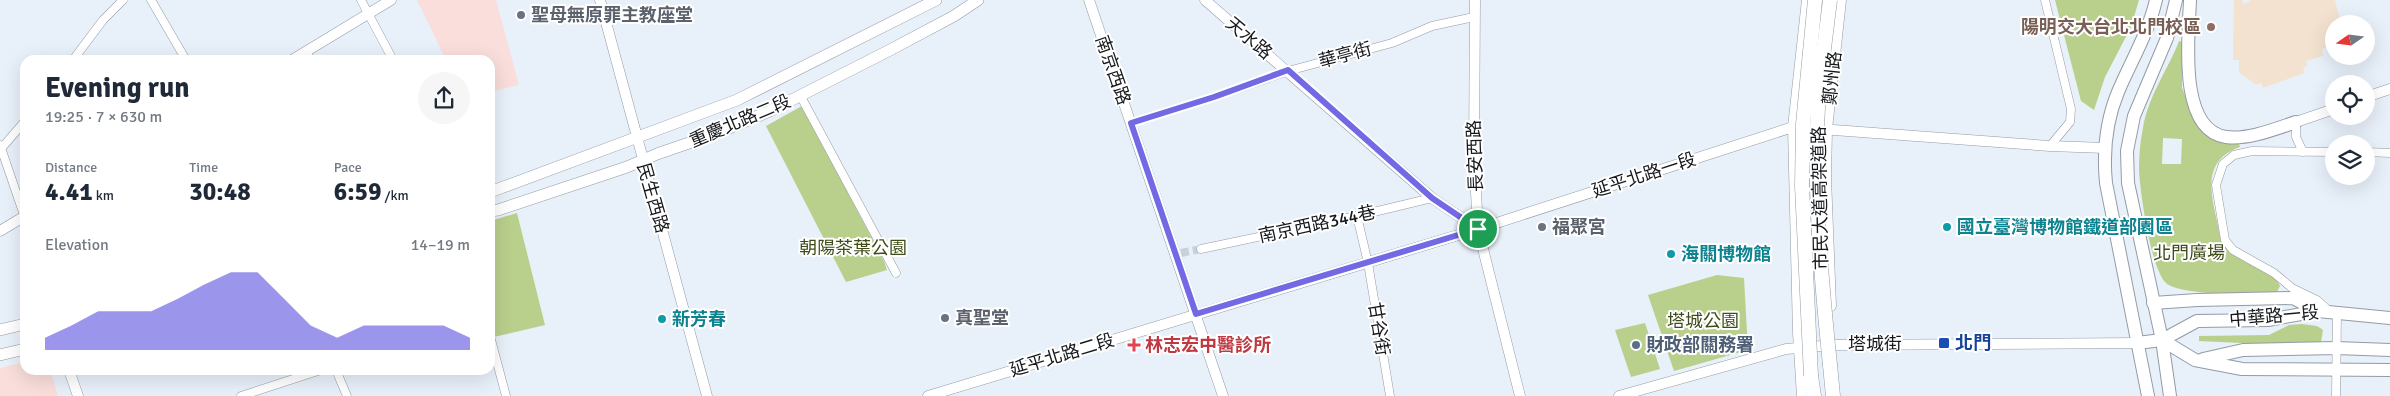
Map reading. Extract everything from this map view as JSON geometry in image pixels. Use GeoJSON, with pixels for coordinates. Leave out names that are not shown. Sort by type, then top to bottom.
{"type":"FeatureCollection","features":[{"type":"Feature","properties":{"kind":"highway","name":"市民大道高架道路"},"geometry":{"type":"LineString","coordinates":[[1813,396],[1803,168],[1807,69],[1815,0]]}},
{"type":"Feature","properties":{"kind":"highway","name":"市民大道高架道路"},"geometry":{"type":"LineString","coordinates":[[1830,0],[1817,129],[1818,213],[1834,395]]}},
{"type":"Feature","properties":{"kind":"main road","name":"重慶北路二段"},"geometry":{"type":"LineString","coordinates":[[495,190],[737,100],[936,0]]}},
{"type":"Feature","properties":{"kind":"main road","name":"重慶北路二段"},"geometry":{"type":"LineString","coordinates":[[495,210],[550,193],[715,134],[800,96],[954,16],[978,0]]}},
{"type":"Feature","properties":{"kind":"main road"},"geometry":{"type":"LineString","coordinates":[[2148,396],[2106,183],[2105,148],[2111,113],[2117,94],[2148,31],[2156,0]]}},
{"type":"Feature","properties":{"kind":"main road"},"geometry":{"type":"LineString","coordinates":[[2170,396],[2162,340],[2128,183],[2127,151],[2134,116],[2167,38],[2176,0]]}},
{"type":"Feature","properties":{"kind":"main road"},"geometry":{"type":"LineString","coordinates":[[2190,0],[2189,90],[2195,107],[2207,127],[2219,135],[2228,137],[2262,132],[2296,122]]}},
{"type":"Feature","properties":{"kind":"main road"},"geometry":{"type":"LineString","coordinates":[[2153,303],[2293,298],[2328,311]]}},
{"type":"Feature","properties":{"kind":"main road","name":"中華路一段"},"geometry":{"type":"LineString","coordinates":[[2137,343],[2162,340],[2196,321],[2268,320],[2328,311],[2390,318]]}},
{"type":"Feature","properties":{"kind":"main road"},"geometry":{"type":"LineString","coordinates":[[0,330],[20,325]]}},
{"type":"Feature","properties":{"kind":"main road"},"geometry":{"type":"LineString","coordinates":[[2162,340],[2195,360],[2242,368],[2390,370]]}},
{"type":"Feature","properties":{"kind":"main road","name":"中華路一段"},"geometry":{"type":"LineString","coordinates":[[2195,360],[2243,350],[2336,348],[2390,350]]}},
{"type":"Feature","properties":{"kind":"main road"},"geometry":{"type":"LineString","coordinates":[[0,355],[20,350]]}},
{"type":"Feature","properties":{"kind":"street"},"geometry":{"type":"LineString","coordinates":[[77,55],[103,20],[123,0]]}},
{"type":"Feature","properties":{"kind":"street"},"geometry":{"type":"LineString","coordinates":[[151,0],[183,55]]}},
{"type":"Feature","properties":{"kind":"street"},"geometry":{"type":"LineString","coordinates":[[362,0],[390,55]]}},
{"type":"Feature","properties":{"kind":"street"},"geometry":{"type":"LineString","coordinates":[[310,55],[369,12],[391,0]]}},
{"type":"Feature","properties":{"kind":"street","name":"民生西路"},"geometry":{"type":"LineString","coordinates":[[600,0],[707,396]]}},
{"type":"Feature","properties":{"kind":"street","name":"南京西路"},"geometry":{"type":"LineString","coordinates":[[1089,0],[1179,254],[1196,314],[1223,396]]}},
{"type":"Feature","properties":{"kind":"street","name":"天水路"},"geometry":{"type":"LineString","coordinates":[[1205,0],[1288,70],[1432,198],[1478,229]]}},
{"type":"Feature","properties":{"kind":"street","name":"長安西路"},"geometry":{"type":"LineString","coordinates":[[1475,0],[1474,156],[1478,229],[1520,396]]}},
{"type":"Feature","properties":{"kind":"street","name":"鄭州路"},"geometry":{"type":"LineString","coordinates":[[1802,396],[1798,348],[1793,127],[1807,0]]}},
{"type":"Feature","properties":{"kind":"street","name":"鄭州路"},"geometry":{"type":"LineString","coordinates":[[1834,395],[1834,344],[1826,178],[1827,129],[1841,0]]}},
{"type":"Feature","properties":{"kind":"street"},"geometry":{"type":"LineString","coordinates":[[2045,0],[2071,109],[2070,122],[2050,146]]}},
{"type":"Feature","properties":{"kind":"street","name":"華亭街"},"geometry":{"type":"LineString","coordinates":[[1131,123],[1214,97],[1288,70],[1392,42],[1432,26],[1474,17]]}},
{"type":"Feature","properties":{"kind":"street"},"geometry":{"type":"LineString","coordinates":[[2375,94],[2390,88]]}},
{"type":"Feature","properties":{"kind":"street"},"geometry":{"type":"LineString","coordinates":[[800,96],[896,274]]}},
{"type":"Feature","properties":{"kind":"street"},"geometry":{"type":"LineString","coordinates":[[2303,152],[2296,137],[2296,122],[2325,112]]}},
{"type":"Feature","properties":{"kind":"street"},"geometry":{"type":"LineString","coordinates":[[20,126],[0,148],[20,203]]}},
{"type":"Feature","properties":{"kind":"street","name":"延平北路一段"},"geometry":{"type":"LineString","coordinates":[[1196,314],[1478,229],[1793,127],[2050,146],[2105,148]]}},
{"type":"Feature","properties":{"kind":"street"},"geometry":{"type":"LineString","coordinates":[[2325,152],[2241,152],[2223,164],[2217,178],[2216,191],[2225,240],[2233,250],[2274,273],[2292,288],[2317,300],[2328,311],[2336,348],[2336,396]]}},
{"type":"Feature","properties":{"kind":"street"},"geometry":{"type":"LineString","coordinates":[[2375,152],[2390,153]]}},
{"type":"Feature","properties":{"kind":"street","name":"南京西路344巷"},"geometry":{"type":"LineString","coordinates":[[1201,249],[1432,198]]}},
{"type":"Feature","properties":{"kind":"street","name":"甘谷街"},"geometry":{"type":"LineString","coordinates":[[1357,216],[1368,263],[1390,396]]}},
{"type":"Feature","properties":{"kind":"street"},"geometry":{"type":"LineString","coordinates":[[0,231],[20,220]]}},
{"type":"Feature","properties":{"kind":"street","name":"延平北路二段"},"geometry":{"type":"LineString","coordinates":[[928,396],[1196,314]]}},
{"type":"Feature","properties":{"kind":"street","name":"塔城街"},"geometry":{"type":"LineString","coordinates":[[1619,396],[1786,349],[1834,344],[2137,343]]}},
{"type":"Feature","properties":{"kind":"street"},"geometry":{"type":"LineString","coordinates":[[495,355],[506,396]]}},
{"type":"Feature","properties":{"kind":"street"},"geometry":{"type":"LineString","coordinates":[[71,375],[78,396]]}},
{"type":"Feature","properties":{"kind":"street"},"geometry":{"type":"LineString","coordinates":[[241,396],[306,375]]}},
{"type":"Feature","properties":{"kind":"street"},"geometry":{"type":"LineString","coordinates":[[338,375],[347,396]]}},
{"type":"Feature","properties":{"kind":"shaded area"},"geometry":{"type":"Polygon","coordinates":[[[417,0],[496,0],[519,85],[495,91],[495,55],[444,55],[417,0]]]}},
{"type":"Feature","properties":{"kind":"shaded area"},"geometry":{"type":"Polygon","coordinates":[[[2234,0],[2242,0],[2244,4],[2251,0],[2335,0],[2339,15],[2325,15],[2325,48],[2322,49],[2323,56],[2306,61],[2307,66],[2303,68],[2305,73],[2263,88],[2261,83],[2256,85],[2239,72],[2239,60],[2233,60],[2234,0]]]}},
{"type":"Feature","properties":{"kind":"shaded area"},"geometry":{"type":"Polygon","coordinates":[[[20,363],[20,375],[52,375],[58,396],[0,396],[0,368],[20,363]]]}},
{"type":"Feature","properties":{"kind":"green space"},"geometry":{"type":"Polygon","coordinates":[[[2055,0],[2139,0],[2131,27],[2105,77],[2094,110],[2081,101],[2055,0]]]}},
{"type":"Feature","properties":{"kind":"green space","name":"北門廣場"},"geometry":{"type":"Polygon","coordinates":[[[2179,41],[2182,42],[2182,88],[2194,117],[2238,141],[2240,147],[2228,153],[2220,160],[2212,177],[2212,198],[2223,243],[2233,254],[2271,275],[2280,286],[2277,292],[2238,295],[2186,290],[2166,283],[2161,275],[2151,247],[2144,212],[2139,154],[2149,105],[2179,41]],[[2163,138],[2162,164],[2181,164],[2182,139],[2163,138]]]}},
{"type":"Feature","properties":{"kind":"green space","name":"朝陽茶葉公園"},"geometry":{"type":"Polygon","coordinates":[[[802,106],[887,270],[846,282],[766,126],[802,106]]]}},
{"type":"Feature","properties":{"kind":"green space"},"geometry":{"type":"Polygon","coordinates":[[[517,213],[545,325],[495,337],[495,220],[517,213]]]}},
{"type":"Feature","properties":{"kind":"green space","name":"塔城公園"},"geometry":{"type":"Polygon","coordinates":[[[1717,275],[1744,278],[1748,350],[1674,371],[1648,295],[1717,275]]]}},
{"type":"Feature","properties":{"kind":"green space","name":"財政部關務署"},"geometry":{"type":"Polygon","coordinates":[[[1645,323],[1660,369],[1631,377],[1615,330],[1645,323]]]}},
{"type":"Feature","properties":{"kind":"green space"},"geometry":{"type":"Polygon","coordinates":[[[2289,325],[2317,326],[2323,330],[2321,342],[2263,344],[2199,341],[2199,336],[2269,335],[2289,325]]]}},
{"type":"Feature","properties":{"kind":"tunnel"},"geometry":{"type":"LineString","coordinates":[[1181,253],[1201,249]]}},
{"type":"Feature","properties":{"kind":"place","name":"聖母無原罪主教座堂"},"geometry":{"type":"Point","coordinates":[521,15]}},
{"type":"Feature","properties":{"kind":"place","name":"陽明交大台北北門校區"},"geometry":{"type":"Point","coordinates":[2211,27]}},
{"type":"Feature","properties":{"kind":"place","name":"福聚宮"},"geometry":{"type":"Point","coordinates":[1542,227]}},
{"type":"Feature","properties":{"kind":"place","name":"國立臺灣博物館鐵道部園區"},"geometry":{"type":"Point","coordinates":[1947,227]}},
{"type":"Feature","properties":{"kind":"place","name":"海關博物館"},"geometry":{"type":"Point","coordinates":[1671,254]}},
{"type":"Feature","properties":{"kind":"place","name":"真聖堂"},"geometry":{"type":"Point","coordinates":[945,318]}},
{"type":"Feature","properties":{"kind":"place","name":"新芳春"},"geometry":{"type":"Point","coordinates":[662,319]}},
{"type":"Feature","properties":{"kind":"place","name":"北門"},"geometry":{"type":"Point","coordinates":[1944,343]}},
{"type":"Feature","properties":{"kind":"place","name":"林志宏中醫診所"},"geometry":{"type":"Point","coordinates":[1134,345]}},
{"type":"Feature","properties":{"kind":"place","name":"財政部關務署"},"geometry":{"type":"Point","coordinates":[1636,345]}},
{"type":"Feature","properties":{"kind":"route"},"geometry":{"type":"LineString","coordinates":[[1288,70],[1432,198],[1478,229],[1196,314],[1131,123],[1214,97],[1288,70]]}}]}
